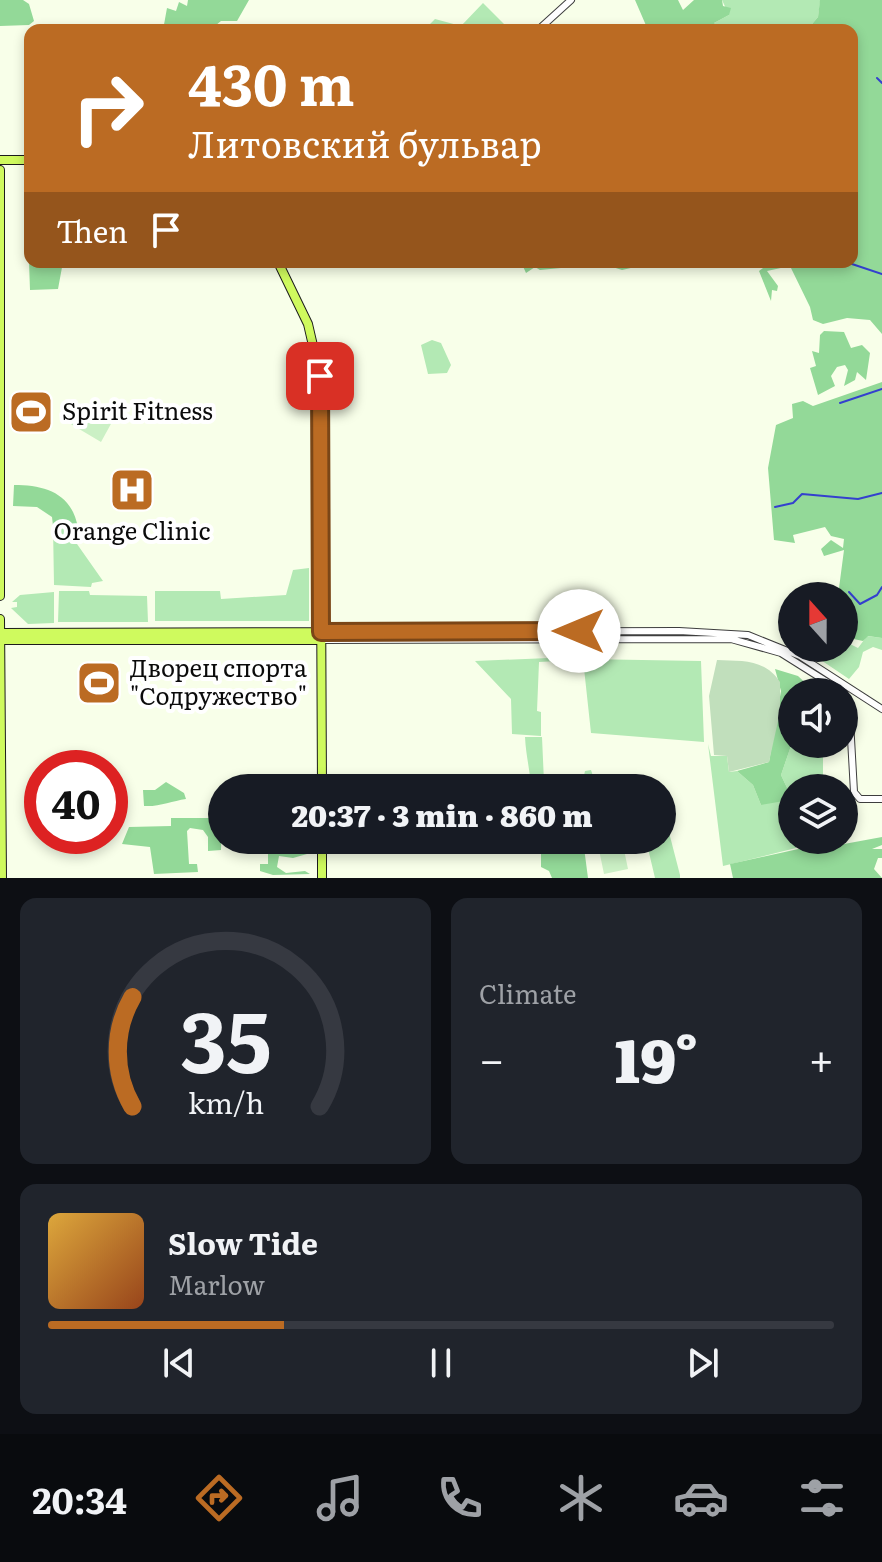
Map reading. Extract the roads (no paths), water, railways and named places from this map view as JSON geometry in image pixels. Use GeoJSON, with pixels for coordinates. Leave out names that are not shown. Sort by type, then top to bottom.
{"type":"FeatureCollection","features":[{"type":"Feature","properties":{"kind":"main road"},"geometry":{"type":"LineString","coordinates":[[0,160],[24,160]]}},
{"type":"Feature","properties":{"kind":"main road"},"geometry":{"type":"LineString","coordinates":[[0,170],[0,596]]}},
{"type":"Feature","properties":{"kind":"main road"},"geometry":{"type":"LineString","coordinates":[[282,268],[309,328],[320,376],[322,774]]}},
{"type":"Feature","properties":{"kind":"main road"},"geometry":{"type":"LineString","coordinates":[[0,619],[2,878]]}},
{"type":"Feature","properties":{"kind":"main road"},"geometry":{"type":"LineString","coordinates":[[0,633],[321,636]]}},
{"type":"Feature","properties":{"kind":"main road"},"geometry":{"type":"LineString","coordinates":[[0,640],[321,636]]}},
{"type":"Feature","properties":{"kind":"main road"},"geometry":{"type":"LineString","coordinates":[[322,854],[322,878]]}},
{"type":"Feature","properties":{"kind":"street"},"geometry":{"type":"LineString","coordinates":[[545,24],[571,0]]}},
{"type":"Feature","properties":{"kind":"street"},"geometry":{"type":"LineString","coordinates":[[444,636],[694,631],[748,635],[800,656],[882,709]]}},
{"type":"Feature","properties":{"kind":"street"},"geometry":{"type":"LineString","coordinates":[[321,636],[705,638],[748,642],[781,653],[821,678]]}},
{"type":"Feature","properties":{"kind":"street"},"geometry":{"type":"LineString","coordinates":[[852,758],[853,789],[860,799],[882,799]]}},
{"type":"Feature","properties":{"kind":"waterway"},"geometry":{"type":"LineString","coordinates":[[877,78],[882,83]]}},
{"type":"Feature","properties":{"kind":"waterway"},"geometry":{"type":"LineString","coordinates":[[858,266],[882,274]]}},
{"type":"Feature","properties":{"kind":"waterway"},"geometry":{"type":"LineString","coordinates":[[840,403],[882,389]]}},
{"type":"Feature","properties":{"kind":"waterway"},"geometry":{"type":"LineString","coordinates":[[775,507],[793,503],[802,494],[858,499],[882,493]]}},
{"type":"Feature","properties":{"kind":"waterway"},"geometry":{"type":"LineString","coordinates":[[858,602],[860,604],[877,595],[882,587]]}},
{"type":"Feature","properties":{"kind":"place","name":"Spirit Fitness"},"geometry":{"type":"Point","coordinates":[31,412]}},
{"type":"Feature","properties":{"kind":"place","name":"Orange Clinic"},"geometry":{"type":"Point","coordinates":[132,490]}},
{"type":"Feature","properties":{"kind":"place","name":"Дворец спорта \"Содружество\""},"geometry":{"type":"Point","coordinates":[99,683]}}]}
